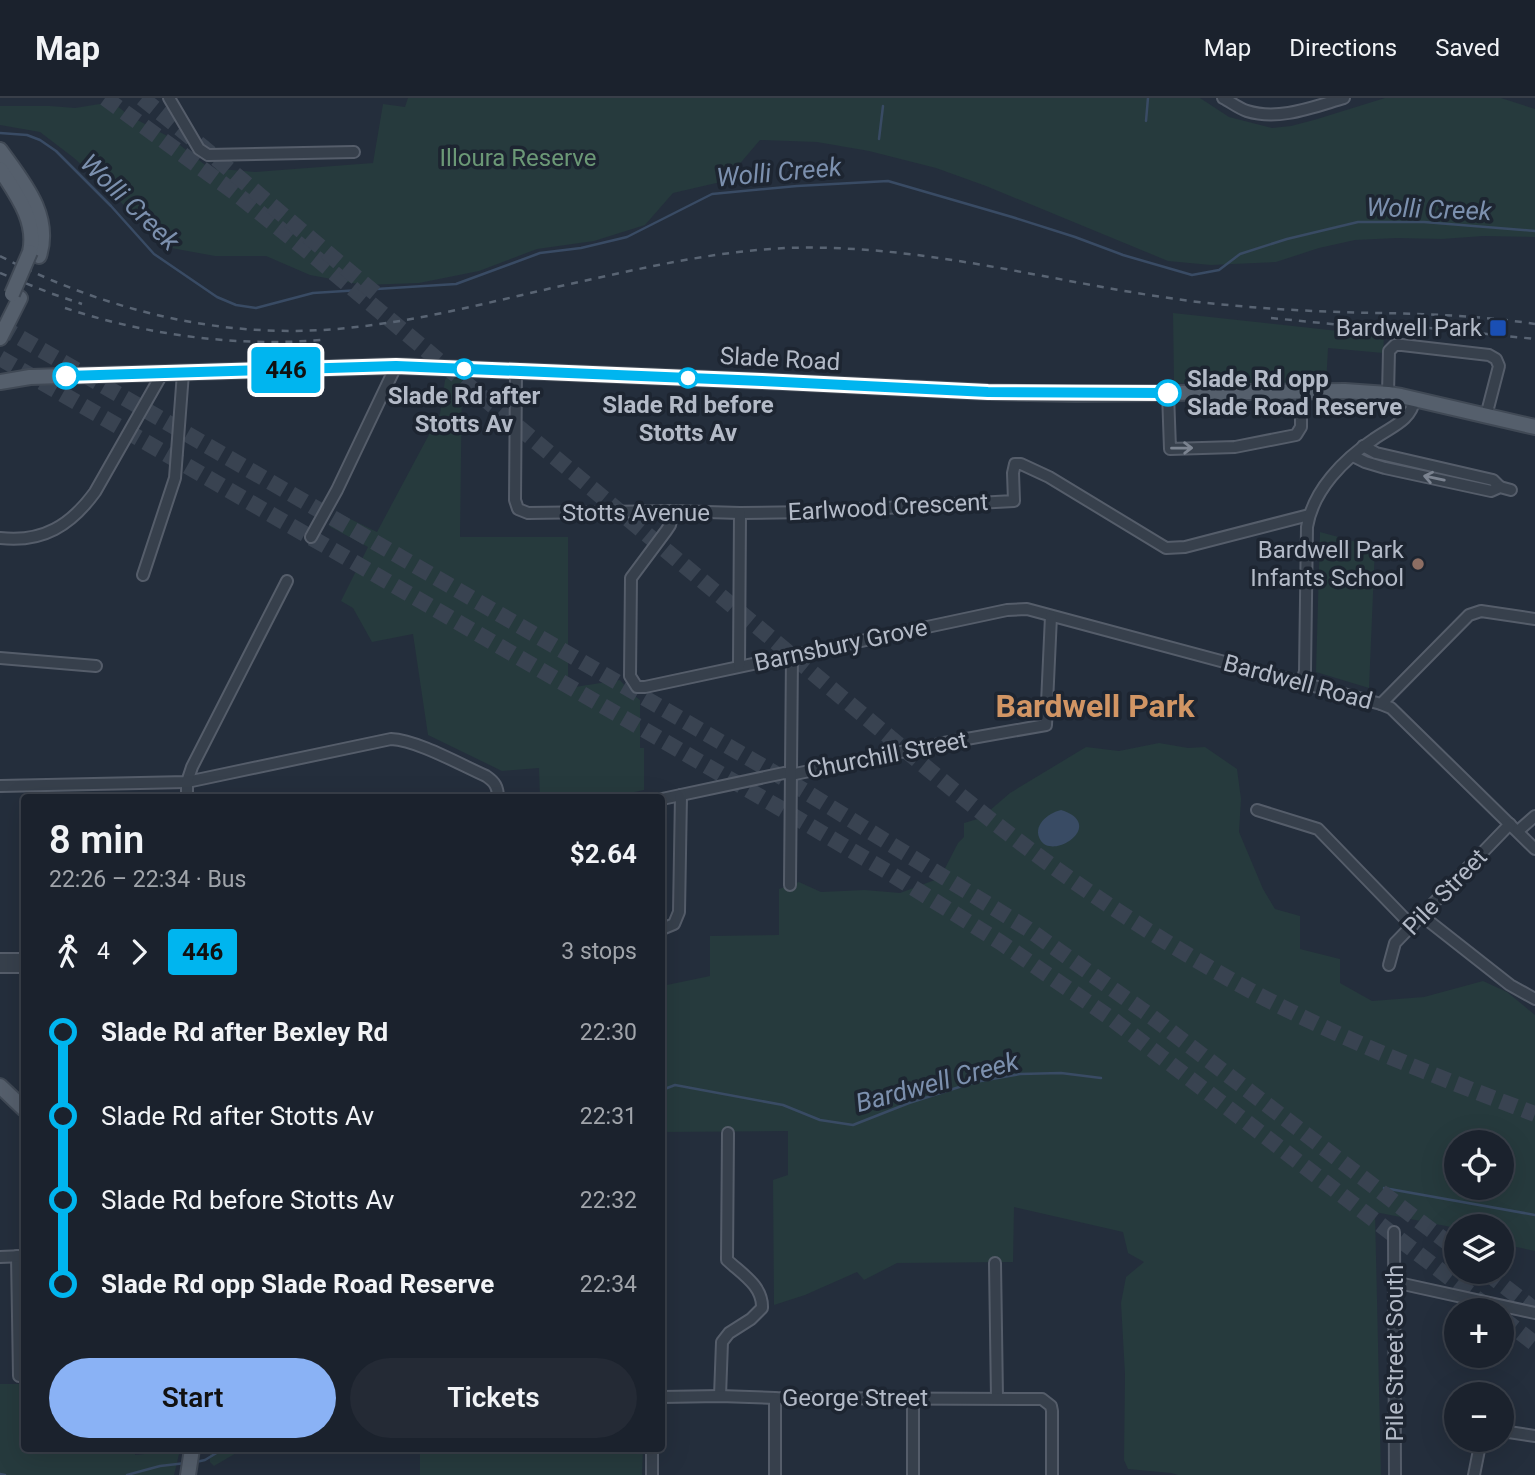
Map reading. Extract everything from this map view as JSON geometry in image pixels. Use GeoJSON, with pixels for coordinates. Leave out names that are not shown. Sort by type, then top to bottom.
{"type":"FeatureCollection","features":[{"type":"Feature","properties":{"kind":"main road"},"geometry":{"type":"LineString","coordinates":[[0,150],[6,176],[31,196],[40,216],[43,234],[0,338]]}},
{"type":"Feature","properties":{"kind":"main road"},"geometry":{"type":"LineString","coordinates":[[0,319],[16,296]]}},
{"type":"Feature","properties":{"kind":"main road","name":"Slade Road"},"geometry":{"type":"LineString","coordinates":[[0,382],[20,378],[396,366],[988,392],[1345,391],[1415,399],[1535,427]]}},
{"type":"Feature","properties":{"kind":"main road","name":"Slade Road"},"geometry":{"type":"LineString","coordinates":[[0,373],[20,378]]}},
{"type":"Feature","properties":{"kind":"main road"},"geometry":{"type":"LineString","coordinates":[[0,1086],[21,1106]]}},
{"type":"Feature","properties":{"kind":"main road"},"geometry":{"type":"LineString","coordinates":[[188,1475],[192,1452]]}},
{"type":"Feature","properties":{"kind":"street"},"geometry":{"type":"LineString","coordinates":[[169,98],[199,149],[208,155],[354,152]]}},
{"type":"Feature","properties":{"kind":"street"},"geometry":{"type":"LineString","coordinates":[[1223,98],[1246,111],[1268,115],[1293,113],[1344,98]]}},
{"type":"Feature","properties":{"kind":"street"},"geometry":{"type":"LineString","coordinates":[[1388,394],[1389,351],[1395,345],[1489,355],[1496,359],[1499,366],[1486,416]]}},
{"type":"Feature","properties":{"kind":"street"},"geometry":{"type":"LineString","coordinates":[[311,537],[337,490],[396,366]]}},
{"type":"Feature","properties":{"kind":"street","name":"Stotts Avenue"},"geometry":{"type":"LineString","coordinates":[[516,371],[515,500],[518,509],[528,513],[740,513],[739,666]]}},
{"type":"Feature","properties":{"kind":"street"},"geometry":{"type":"LineString","coordinates":[[143,575],[176,478],[183,373]]}},
{"type":"Feature","properties":{"kind":"street"},"geometry":{"type":"LineString","coordinates":[[0,538],[24,539],[42,535],[70,520],[83,508],[101,483],[162,374]]}},
{"type":"Feature","properties":{"kind":"street"},"geometry":{"type":"LineString","coordinates":[[1168,393],[1170,449],[1235,447],[1296,435],[1301,429],[1301,392]]}},
{"type":"Feature","properties":{"kind":"street"},"geometry":{"type":"LineString","coordinates":[[1302,682],[1305,671],[1309,515],[1325,485],[1363,446],[1406,417],[1412,410],[1415,399]]}},
{"type":"Feature","properties":{"kind":"street"},"geometry":{"type":"LineString","coordinates":[[1353,456],[1385,468],[1491,491],[1505,489],[1493,480],[1376,453],[1363,446]]}},
{"type":"Feature","properties":{"kind":"street","name":"Earlwood Crescent"},"geometry":{"type":"LineString","coordinates":[[740,513],[811,512],[1014,501],[1014,464],[1021,464],[1049,477],[1166,548],[1185,547],[1309,515]]}},
{"type":"Feature","properties":{"kind":"street","name":"Barnsbury Grove"},"geometry":{"type":"LineString","coordinates":[[673,511],[666,531],[631,578],[630,676],[637,687],[1017,609],[1051,616]]}},
{"type":"Feature","properties":{"kind":"street"},"geometry":{"type":"LineString","coordinates":[[187,794],[191,767],[286,581]]}},
{"type":"Feature","properties":{"kind":"street"},"geometry":{"type":"LineString","coordinates":[[1381,704],[1469,615],[1481,611],[1535,619]]}},
{"type":"Feature","properties":{"kind":"street","name":"Bardwell Road"},"geometry":{"type":"LineString","coordinates":[[1051,616],[1381,704],[1398,713],[1535,849]]}},
{"type":"Feature","properties":{"kind":"street","name":"Churchill Street"},"geometry":{"type":"LineString","coordinates":[[665,798],[784,773],[1046,725],[1051,616]]}},
{"type":"Feature","properties":{"kind":"street"},"geometry":{"type":"LineString","coordinates":[[790,885],[792,655]]}},
{"type":"Feature","properties":{"kind":"street"},"geometry":{"type":"LineString","coordinates":[[0,658],[96,666]]}},
{"type":"Feature","properties":{"kind":"street"},"geometry":{"type":"LineString","coordinates":[[0,786],[187,782],[391,739],[415,744],[486,776],[493,781],[498,794]]}},
{"type":"Feature","properties":{"kind":"street"},"geometry":{"type":"LineString","coordinates":[[61,786],[61,794]]}},
{"type":"Feature","properties":{"kind":"street"},"geometry":{"type":"LineString","coordinates":[[665,928],[674,923],[679,912],[681,795]]}},
{"type":"Feature","properties":{"kind":"street"},"geometry":{"type":"LineString","coordinates":[[1257,810],[1318,829],[1412,926]]}},
{"type":"Feature","properties":{"kind":"street","name":"Pile Street"},"geometry":{"type":"LineString","coordinates":[[1389,965],[1395,943],[1421,915],[1514,828],[1535,816]]}},
{"type":"Feature","properties":{"kind":"street"},"geometry":{"type":"LineString","coordinates":[[1421,915],[1510,985],[1535,999]]}},
{"type":"Feature","properties":{"kind":"street"},"geometry":{"type":"LineString","coordinates":[[0,960],[21,959]]}},
{"type":"Feature","properties":{"kind":"street"},"geometry":{"type":"LineString","coordinates":[[0,967],[21,967]]}},
{"type":"Feature","properties":{"kind":"street"},"geometry":{"type":"LineString","coordinates":[[720,1396],[722,1342],[729,1333],[751,1319],[762,1308],[762,1299],[756,1285],[727,1260],[728,1133]]}},
{"type":"Feature","properties":{"kind":"street","name":"Pile Street South"},"geometry":{"type":"LineString","coordinates":[[1394,1232],[1395,1475]]}},
{"type":"Feature","properties":{"kind":"street"},"geometry":{"type":"LineString","coordinates":[[0,1257],[21,1256],[19,1376]]}},
{"type":"Feature","properties":{"kind":"street"},"geometry":{"type":"LineString","coordinates":[[995,1263],[997,1398]]}},
{"type":"Feature","properties":{"kind":"street"},"geometry":{"type":"LineString","coordinates":[[1395,1282],[1535,1313]]}},
{"type":"Feature","properties":{"kind":"street","name":"George Street"},"geometry":{"type":"LineString","coordinates":[[665,1397],[1042,1399],[1048,1401],[1052,1411],[1052,1475]]}},
{"type":"Feature","properties":{"kind":"street"},"geometry":{"type":"LineString","coordinates":[[775,1398],[775,1475]]}},
{"type":"Feature","properties":{"kind":"street"},"geometry":{"type":"LineString","coordinates":[[913,1398],[913,1475]]}},
{"type":"Feature","properties":{"kind":"street"},"geometry":{"type":"LineString","coordinates":[[1514,1433],[1535,1436]]}},
{"type":"Feature","properties":{"kind":"street"},"geometry":{"type":"LineString","coordinates":[[652,1452],[652,1475]]}},
{"type":"Feature","properties":{"kind":"street"},"geometry":{"type":"LineString","coordinates":[[1474,1475],[1479,1452]]}},
{"type":"Feature","properties":{"kind":"green space","name":"Illoura Reserve"},"geometry":{"type":"Polygon","coordinates":[[[408,98],[1200,98],[1229,117],[1272,128],[1314,120],[1385,98],[1501,98],[1535,109],[1535,237],[1355,240],[1276,262],[1211,265],[1168,261],[936,168],[869,151],[817,142],[760,140],[725,181],[673,193],[645,225],[594,241],[537,249],[479,271],[419,283],[363,285],[310,275],[266,256],[215,256],[171,248],[145,228],[74,158],[40,132],[0,125],[0,106],[75,108],[112,102],[130,116],[171,138],[209,168],[255,172],[373,163],[383,104],[405,107],[408,98]]]}},
{"type":"Feature","properties":{"kind":"green space"},"geometry":{"type":"Polygon","coordinates":[[[1173,313],[1384,336],[1383,353],[1328,348],[1326,386],[1174,383],[1173,313]]]}},
{"type":"Feature","properties":{"kind":"green space"},"geometry":{"type":"Polygon","coordinates":[[[462,379],[460,537],[568,537],[568,688],[620,680],[640,700],[640,748],[644,748],[644,790],[625,794],[540,794],[539,768],[502,771],[428,735],[413,634],[372,642],[353,608],[341,601],[368,547],[329,526],[336,512],[377,532],[440,414],[445,380],[462,379]]]}},
{"type":"Feature","properties":{"kind":"green space"},"geometry":{"type":"Polygon","coordinates":[[[1320,532],[1375,547],[1369,688],[1316,672],[1320,532]]]}},
{"type":"Feature","properties":{"kind":"green space"},"geometry":{"type":"Polygon","coordinates":[[[1159,743],[1188,748],[1205,747],[1237,769],[1241,799],[1239,832],[1263,889],[1275,909],[1300,916],[1300,949],[1340,959],[1340,983],[1372,1001],[1424,997],[1483,981],[1507,992],[1535,1015],[1535,1251],[1514,1247],[1514,1214],[1444,1214],[1444,1226],[1375,1212],[1381,1475],[1178,1475],[1128,1469],[1124,1460],[1125,1374],[1121,1303],[1126,1277],[1144,1262],[1128,1253],[1123,1232],[1014,1207],[1013,1262],[897,1263],[864,1280],[857,1272],[805,1295],[774,1305],[773,1180],[788,1175],[788,1131],[665,1132],[665,985],[710,976],[710,936],[779,935],[779,889],[799,882],[821,892],[865,890],[900,893],[940,878],[958,843],[964,837],[964,823],[981,818],[1010,793],[1086,747],[1119,751],[1159,743]]]}},
{"type":"Feature","properties":{"kind":"green space"},"geometry":{"type":"Polygon","coordinates":[[[0,1384],[21,1384],[21,1452],[135,1452],[135,1455],[180,1452],[174,1475],[0,1475],[0,1384]]]}},
{"type":"Feature","properties":{"kind":"green space"},"geometry":{"type":"Polygon","coordinates":[[[210,1452],[238,1452],[214,1466],[210,1462],[210,1452]]]}},
{"type":"Feature","properties":{"kind":"green space"},"geometry":{"type":"Polygon","coordinates":[[[420,1452],[643,1452],[642,1475],[420,1475],[420,1452]]]}},
{"type":"Feature","properties":{"kind":"water"},"geometry":{"type":"Polygon","coordinates":[[[1061,810],[1074,816],[1079,823],[1078,831],[1065,843],[1048,846],[1041,841],[1038,830],[1046,817],[1061,810]]]}},
{"type":"Feature","properties":{"kind":"waterway"},"geometry":{"type":"LineString","coordinates":[[1146,121],[1148,98]]}},
{"type":"Feature","properties":{"kind":"waterway"},"geometry":{"type":"LineString","coordinates":[[879,139],[883,106]]}},
{"type":"Feature","properties":{"kind":"waterway","name":"Wolli Creek"},"geometry":{"type":"LineString","coordinates":[[0,133],[27,135],[40,140],[56,151],[154,254],[217,297],[236,305],[256,308],[313,293],[456,284],[540,253],[581,248],[627,237],[712,194],[797,186],[888,181],[1012,217],[1123,255],[1192,275],[1219,270],[1240,254],[1287,239],[1358,222],[1424,222],[1535,231]]}},
{"type":"Feature","properties":{"kind":"waterway","name":"Bardwell Creek"},"geometry":{"type":"LineString","coordinates":[[665,1089],[675,1085],[783,1105],[820,1120],[853,1125],[909,1103],[975,1082],[1020,1074],[1061,1073],[1101,1078]]}},
{"type":"Feature","properties":{"kind":"waterway","name":"Bardwell Creek"},"geometry":{"type":"LineString","coordinates":[[1384,1188],[1535,1215]]}},
{"type":"Feature","properties":{"kind":"waterway","name":"Bardwell Creek"},"geometry":{"type":"LineString","coordinates":[[196,1462],[218,1452]]}},
{"type":"Feature","properties":{"kind":"waterway","name":"Bardwell Creek"},"geometry":{"type":"LineString","coordinates":[[127,1475],[160,1466],[186,1463]]}},
{"type":"Feature","properties":{"kind":"waterway","name":"Bardwell Creek"},"geometry":{"type":"LineString","coordinates":[[0,1474],[5,1475]]}},
{"type":"Feature","properties":{"kind":"tunnel"},"geometry":{"type":"LineString","coordinates":[[105,98],[234,192],[316,258],[933,773],[1003,829],[1105,903],[1163,940],[1287,1010],[1392,1058],[1535,1114]]}},
{"type":"Feature","properties":{"kind":"tunnel"},"geometry":{"type":"LineString","coordinates":[[142,98],[376,294]]}},
{"type":"Feature","properties":{"kind":"tunnel"},"geometry":{"type":"LineString","coordinates":[[0,326],[785,779],[1028,929],[1152,1017],[1444,1240]]}},
{"type":"Feature","properties":{"kind":"tunnel"},"geometry":{"type":"LineString","coordinates":[[0,358],[778,807],[1000,942],[1112,1019],[1476,1298]]}},
{"type":"Feature","properties":{"kind":"tunnel"},"geometry":{"type":"LineString","coordinates":[[1501,1284],[1535,1310]]}},
{"type":"Feature","properties":{"kind":"tunnel"},"geometry":{"type":"LineString","coordinates":[[1514,1327],[1535,1344]]}},
{"type":"Feature","properties":{"kind":"railway"},"geometry":{"type":"LineString","coordinates":[[0,256],[42,276],[128,307],[218,326],[263,330],[309,331],[384,323],[682,260],[787,248],[893,252],[1207,303],[1293,310],[1457,316],[1535,324]]}},
{"type":"Feature","properties":{"kind":"railway"},"geometry":{"type":"LineString","coordinates":[[0,273],[82,304]]}},
{"type":"Feature","properties":{"kind":"railway"},"geometry":{"type":"LineString","coordinates":[[65,308],[128,325],[192,337],[256,342],[321,340]]}},
{"type":"Feature","properties":{"kind":"railway"},"geometry":{"type":"LineString","coordinates":[[1271,318],[1382,329]]}},
{"type":"Feature","properties":{"kind":"railway"},"geometry":{"type":"LineString","coordinates":[[1371,322],[1535,339]]}},
{"type":"Feature","properties":{"kind":"bus line","name":"446"},"geometry":{"type":"LineString","coordinates":[[66,376],[396,366],[988,392],[1168,393]]}},
{"type":"Feature","properties":{"kind":"place","name":"Bardwell Park"},"geometry":{"type":"Point","coordinates":[1498,328]}},
{"type":"Feature","properties":{"kind":"place","name":"Slade Rd after Stotts Av"},"geometry":{"type":"Point","coordinates":[464,369]}},
{"type":"Feature","properties":{"kind":"place","name":"Slade Rd before Stotts Av"},"geometry":{"type":"Point","coordinates":[688,378]}},
{"type":"Feature","properties":{"kind":"place","name":"Slade Rd opp Slade Road Reserve"},"geometry":{"type":"Point","coordinates":[1168,393]}},
{"type":"Feature","properties":{"kind":"place","name":"Bardwell Park Infants School"},"geometry":{"type":"Point","coordinates":[1418,564]}},
{"type":"Feature","properties":{"kind":"district","name":"Bardwell Park"},"geometry":{"type":"Point","coordinates":[1095,706]}}]}
